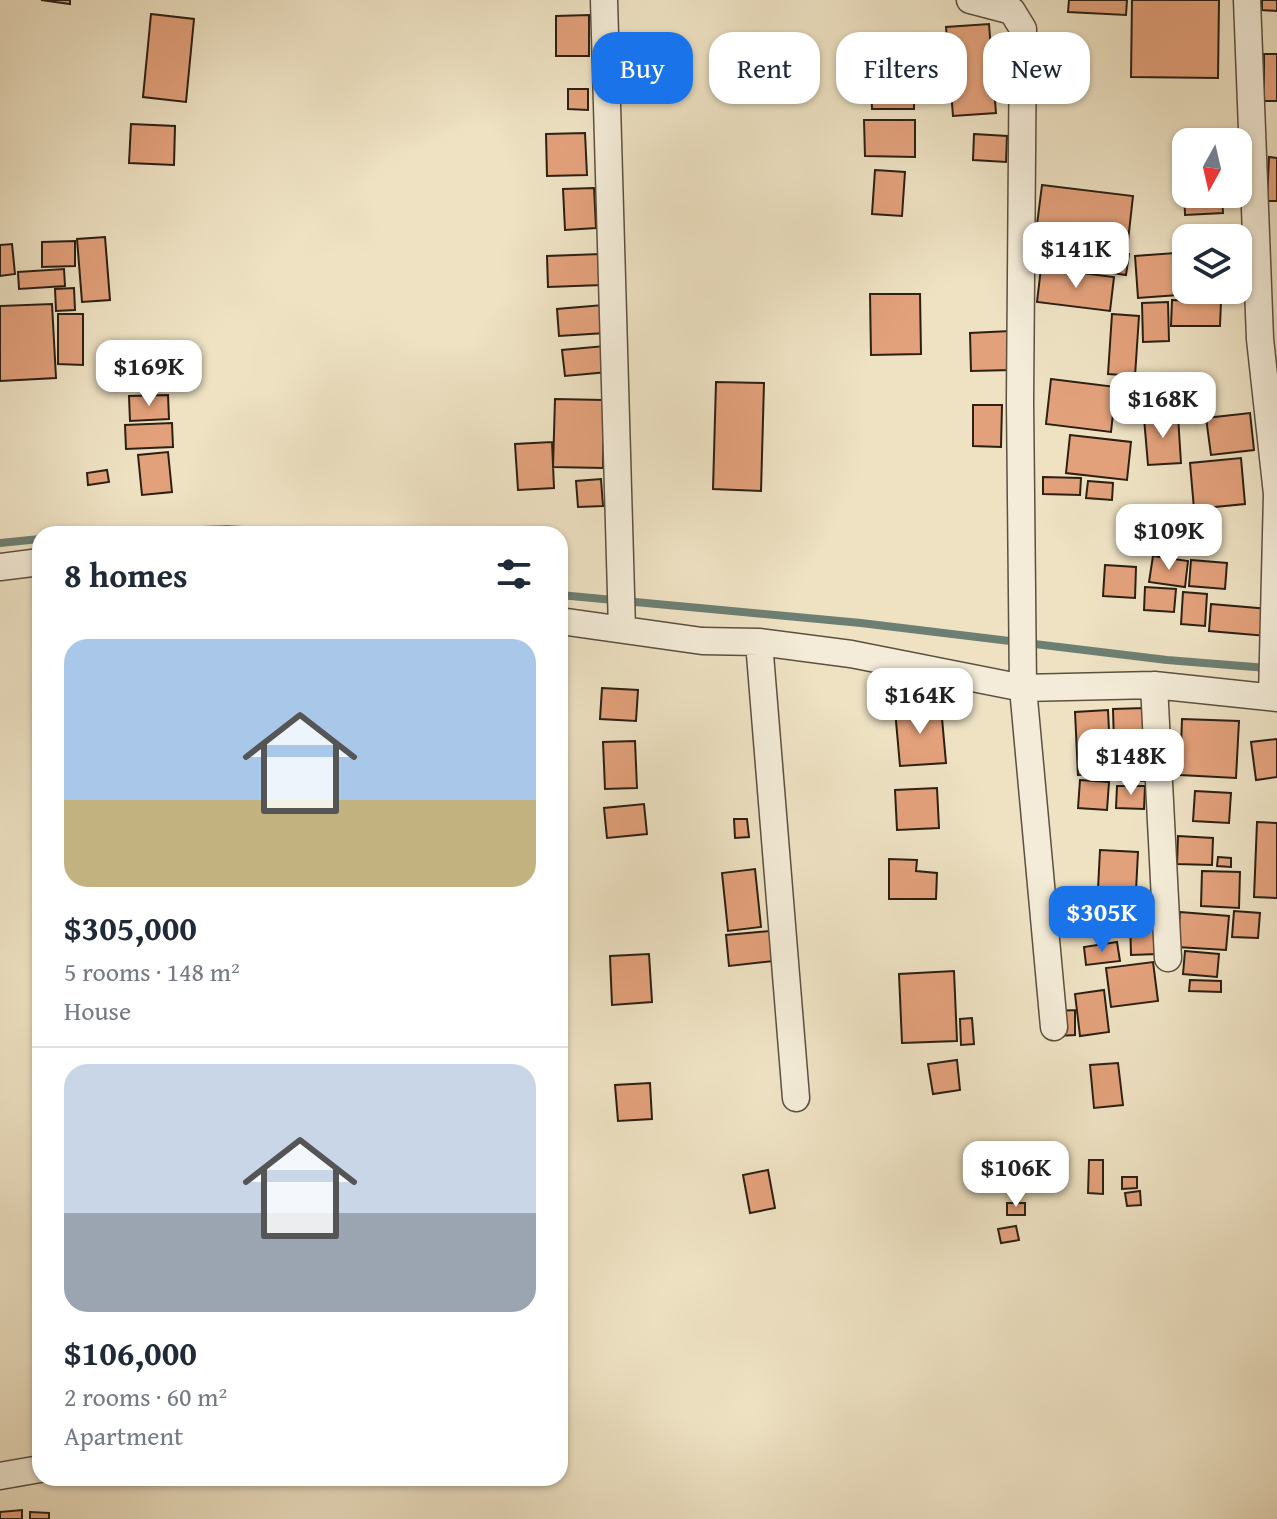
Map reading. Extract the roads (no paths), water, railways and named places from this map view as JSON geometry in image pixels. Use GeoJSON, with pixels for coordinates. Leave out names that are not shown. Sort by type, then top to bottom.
{"type":"FeatureCollection","features":[{"type":"Feature","properties":{"kind":"street"},"geometry":{"type":"LineString","coordinates":[[604,0],[622,624]]}},
{"type":"Feature","properties":{"kind":"street"},"geometry":{"type":"LineString","coordinates":[[970,0],[1012,11],[1023,29],[1020,401],[1024,676],[1054,1027]]}},
{"type":"Feature","properties":{"kind":"street"},"geometry":{"type":"LineString","coordinates":[[568,621],[622,624],[702,641],[759,642],[1024,676],[1274,693],[1277,494],[1260,339],[1247,0]]}},
{"type":"Feature","properties":{"kind":"street"},"geometry":{"type":"LineString","coordinates":[[0,567],[32,563]]}},
{"type":"Feature","properties":{"kind":"street"},"geometry":{"type":"LineString","coordinates":[[759,642],[796,1098]]}},
{"type":"Feature","properties":{"kind":"street"},"geometry":{"type":"LineString","coordinates":[[1154,685],[1168,958]]}},
{"type":"Feature","properties":{"kind":"street"},"geometry":{"type":"LineString","coordinates":[[0,1476],[32,1470]]}},
{"type":"Feature","properties":{"kind":"waterway"},"geometry":{"type":"LineString","coordinates":[[0,543],[32,540]]}},
{"type":"Feature","properties":{"kind":"waterway"},"geometry":{"type":"LineString","coordinates":[[568,596],[861,623],[1167,660],[1267,668]]}}]}
